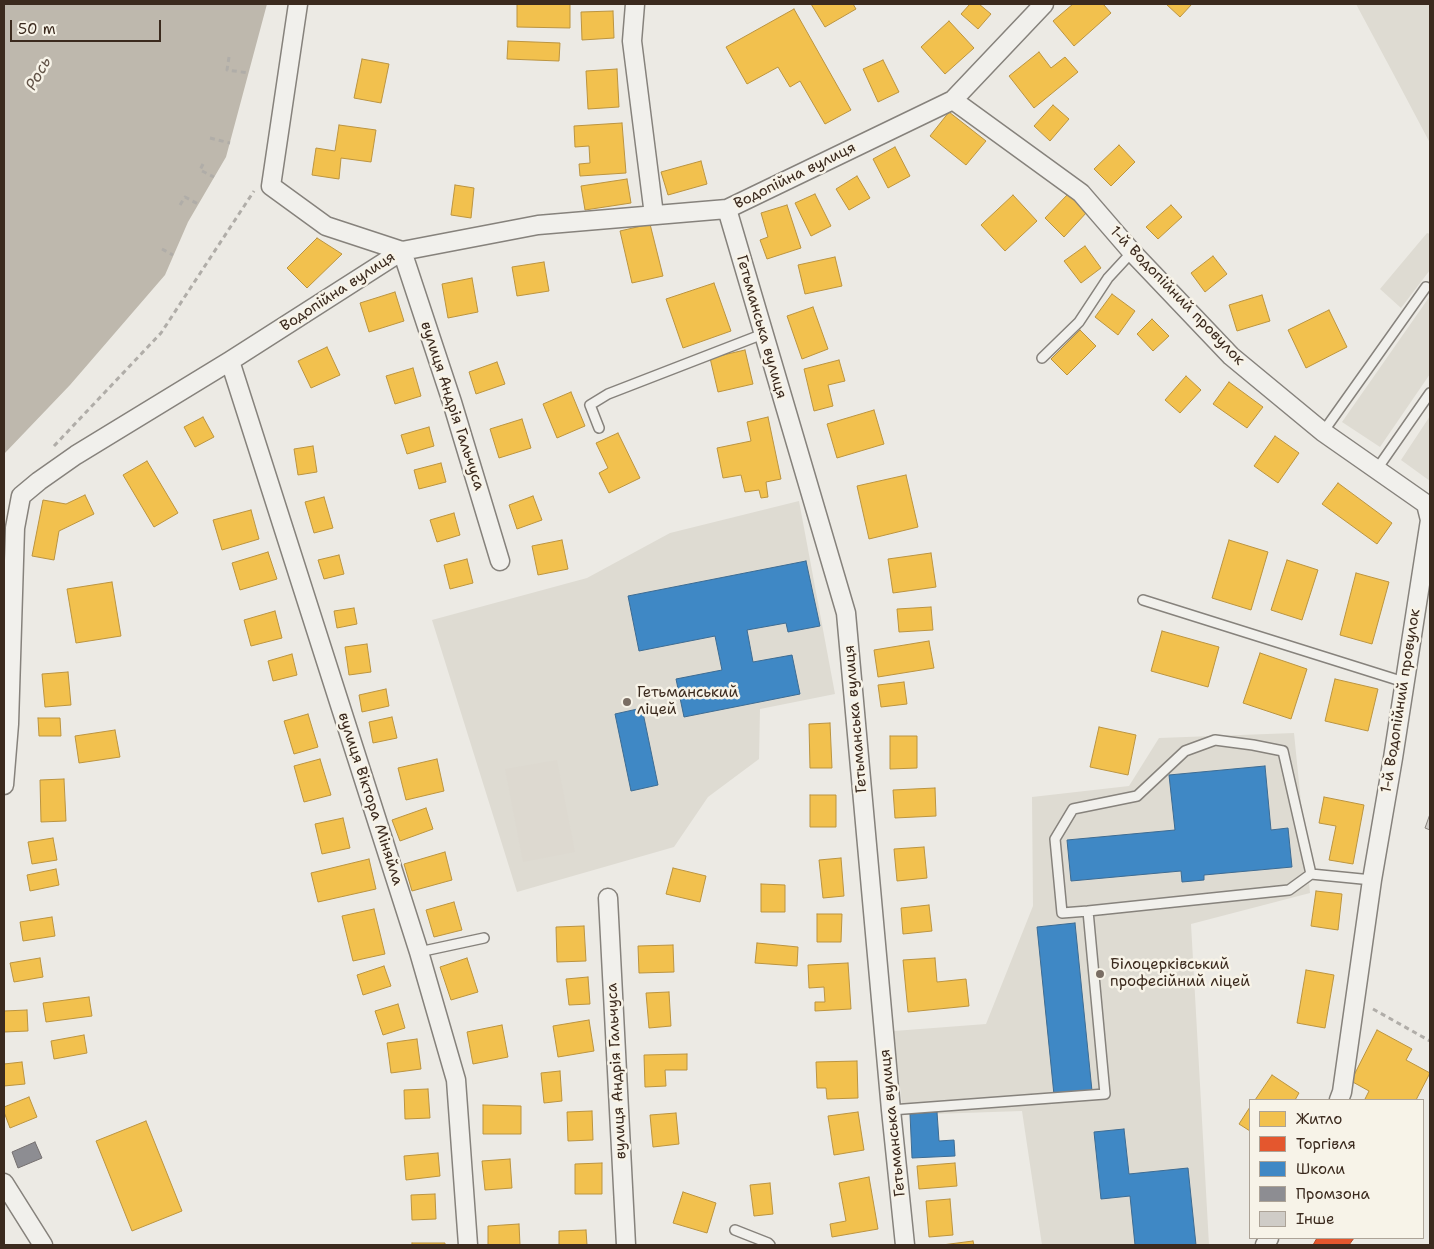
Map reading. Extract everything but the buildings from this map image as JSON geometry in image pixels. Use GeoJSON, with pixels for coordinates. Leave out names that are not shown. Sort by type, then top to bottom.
{"type":"FeatureCollection","features":[{"type":"Feature","properties":{"kind":"street"},"geometry":{"type":"LineString","coordinates":[[298,4],[271,186],[326,226],[402,251]]}},
{"type":"Feature","properties":{"kind":"street"},"geometry":{"type":"LineString","coordinates":[[635,4],[632,41],[654,215]]}},
{"type":"Feature","properties":{"kind":"street","name":"Водопійна вулиця"},"geometry":{"type":"LineString","coordinates":[[4,511],[76,455],[230,361],[402,251],[538,225],[727,209],[953,100],[1044,4]]}},
{"type":"Feature","properties":{"kind":"street","name":"1-й Водопійний провулок"},"geometry":{"type":"LineString","coordinates":[[953,100],[1081,193],[1132,252],[1231,356],[1323,432],[1428,501],[1430,520],[1394,758],[1372,880],[1342,1092],[1339,1099]]}},
{"type":"Feature","properties":{"kind":"street","name":"Гетьманська вулиця"},"geometry":{"type":"LineString","coordinates":[[727,209],[846,613],[891,1110],[906,1245]]}},
{"type":"Feature","properties":{"kind":"street","name":"вулиця Андрія Гальчуса"},"geometry":{"type":"LineString","coordinates":[[402,251],[452,402],[500,562]]}},
{"type":"Feature","properties":{"kind":"street","name":"вулиця Віктора Міняйла"},"geometry":{"type":"LineString","coordinates":[[230,361],[419,952],[456,1080],[468,1245]]}},
{"type":"Feature","properties":{"kind":"street"},"geometry":{"type":"LineString","coordinates":[[4,785],[9,724],[15,528],[21,496]]}},
{"type":"Feature","properties":{"kind":"street","name":"вулиця Андрія Гальчуса"},"geometry":{"type":"LineString","coordinates":[[608,898],[626,1245]]}},
{"type":"Feature","properties":{"kind":"street"},"geometry":{"type":"LineString","coordinates":[[4,1183],[43,1245]]}},
{"type":"Feature","properties":{"kind":"lane"},"geometry":{"type":"LineString","coordinates":[[1042,358],[1079,322],[1108,278],[1132,252]]}},
{"type":"Feature","properties":{"kind":"lane"},"geometry":{"type":"LineString","coordinates":[[1323,432],[1426,287]]}},
{"type":"Feature","properties":{"kind":"lane"},"geometry":{"type":"LineString","coordinates":[[599,428],[590,405],[608,394],[763,334]]}},
{"type":"Feature","properties":{"kind":"lane"},"geometry":{"type":"LineString","coordinates":[[1377,469],[1430,393]]}},
{"type":"Feature","properties":{"kind":"lane"},"geometry":{"type":"LineString","coordinates":[[1143,600],[1404,682]]}},
{"type":"Feature","properties":{"kind":"lane"},"geometry":{"type":"LineString","coordinates":[[1311,874],[1283,752],[1254,745],[1215,740],[1185,751],[1137,796],[1073,809],[1055,840],[1062,914],[1289,890],[1311,874],[1372,880]]}},
{"type":"Feature","properties":{"kind":"lane"},"geometry":{"type":"LineString","coordinates":[[891,1110],[1106,1094],[1088,911]]}},
{"type":"Feature","properties":{"kind":"lane"},"geometry":{"type":"LineString","coordinates":[[419,952],[484,938]]}},
{"type":"Feature","properties":{"kind":"lane"},"geometry":{"type":"LineString","coordinates":[[736,1230],[770,1245]]}},
{"type":"Feature","properties":{"kind":"path"},"geometry":{"type":"LineString","coordinates":[[229,57],[227,70],[249,73]]}},
{"type":"Feature","properties":{"kind":"path"},"geometry":{"type":"LineString","coordinates":[[210,138],[230,143]]}},
{"type":"Feature","properties":{"kind":"path"},"geometry":{"type":"LineString","coordinates":[[203,164],[200,170],[214,177]]}},
{"type":"Feature","properties":{"kind":"path"},"geometry":{"type":"LineString","coordinates":[[52,448],[161,333],[256,186]]}},
{"type":"Feature","properties":{"kind":"path"},"geometry":{"type":"LineString","coordinates":[[180,205],[185,197],[198,204]]}},
{"type":"Feature","properties":{"kind":"path"},"geometry":{"type":"LineString","coordinates":[[162,249],[173,254]]}},
{"type":"Feature","properties":{"kind":"path"},"geometry":{"type":"LineString","coordinates":[[1355,998],[1430,1041]]}},
{"type":"Feature","properties":{"kind":"shaded area"},"geometry":{"type":"Polygon","coordinates":[[[1356,4],[1430,4],[1430,143],[1394,75],[1356,4]]]}},
{"type":"Feature","properties":{"kind":"shaded area"},"geometry":{"type":"Polygon","coordinates":[[[1427,233],[1430,234],[1430,270],[1401,308],[1380,289],[1427,233]]]}},
{"type":"Feature","properties":{"kind":"shaded area"},"geometry":{"type":"Polygon","coordinates":[[[1430,296],[1430,374],[1380,447],[1342,422],[1430,296]]]}},
{"type":"Feature","properties":{"kind":"shaded area"},"geometry":{"type":"Polygon","coordinates":[[[1430,416],[1430,481],[1401,460],[1430,416]]]}},
{"type":"Feature","properties":{"kind":"shaded area","name":"Гетьманський ліцей"},"geometry":{"type":"Polygon","coordinates":[[[799,501],[835,694],[760,709],[759,759],[708,797],[674,847],[517,892],[432,620],[587,578],[670,533],[799,501]]]}},
{"type":"Feature","properties":{"kind":"shaded area","name":"Білоцерківський професійний ліцей"},"geometry":{"type":"Polygon","coordinates":[[[1294,733],[1310,893],[1191,924],[1209,1245],[1042,1245],[1022,1111],[903,1115],[894,1031],[986,1024],[1033,906],[1032,797],[1129,786],[1159,738],[1294,733]]]}},
{"type":"Feature","properties":{"kind":"shaded area"},"geometry":{"type":"Polygon","coordinates":[[[557,760],[575,852],[523,862],[505,769],[557,760]]]}},
{"type":"Feature","properties":{"kind":"water","name":"Рось"},"geometry":{"type":"Polygon","coordinates":[[[4,4],[267,4],[226,157],[188,222],[165,275],[70,385],[4,454],[4,4]]]}},
{"type":"Feature","properties":{"kind":"place","name":"Гетьманський ліцей"},"geometry":{"type":"Point","coordinates":[627,702]}},
{"type":"Feature","properties":{"kind":"place","name":"Білоцерківський професійний ліцей"},"geometry":{"type":"Point","coordinates":[1100,974]}}]}
